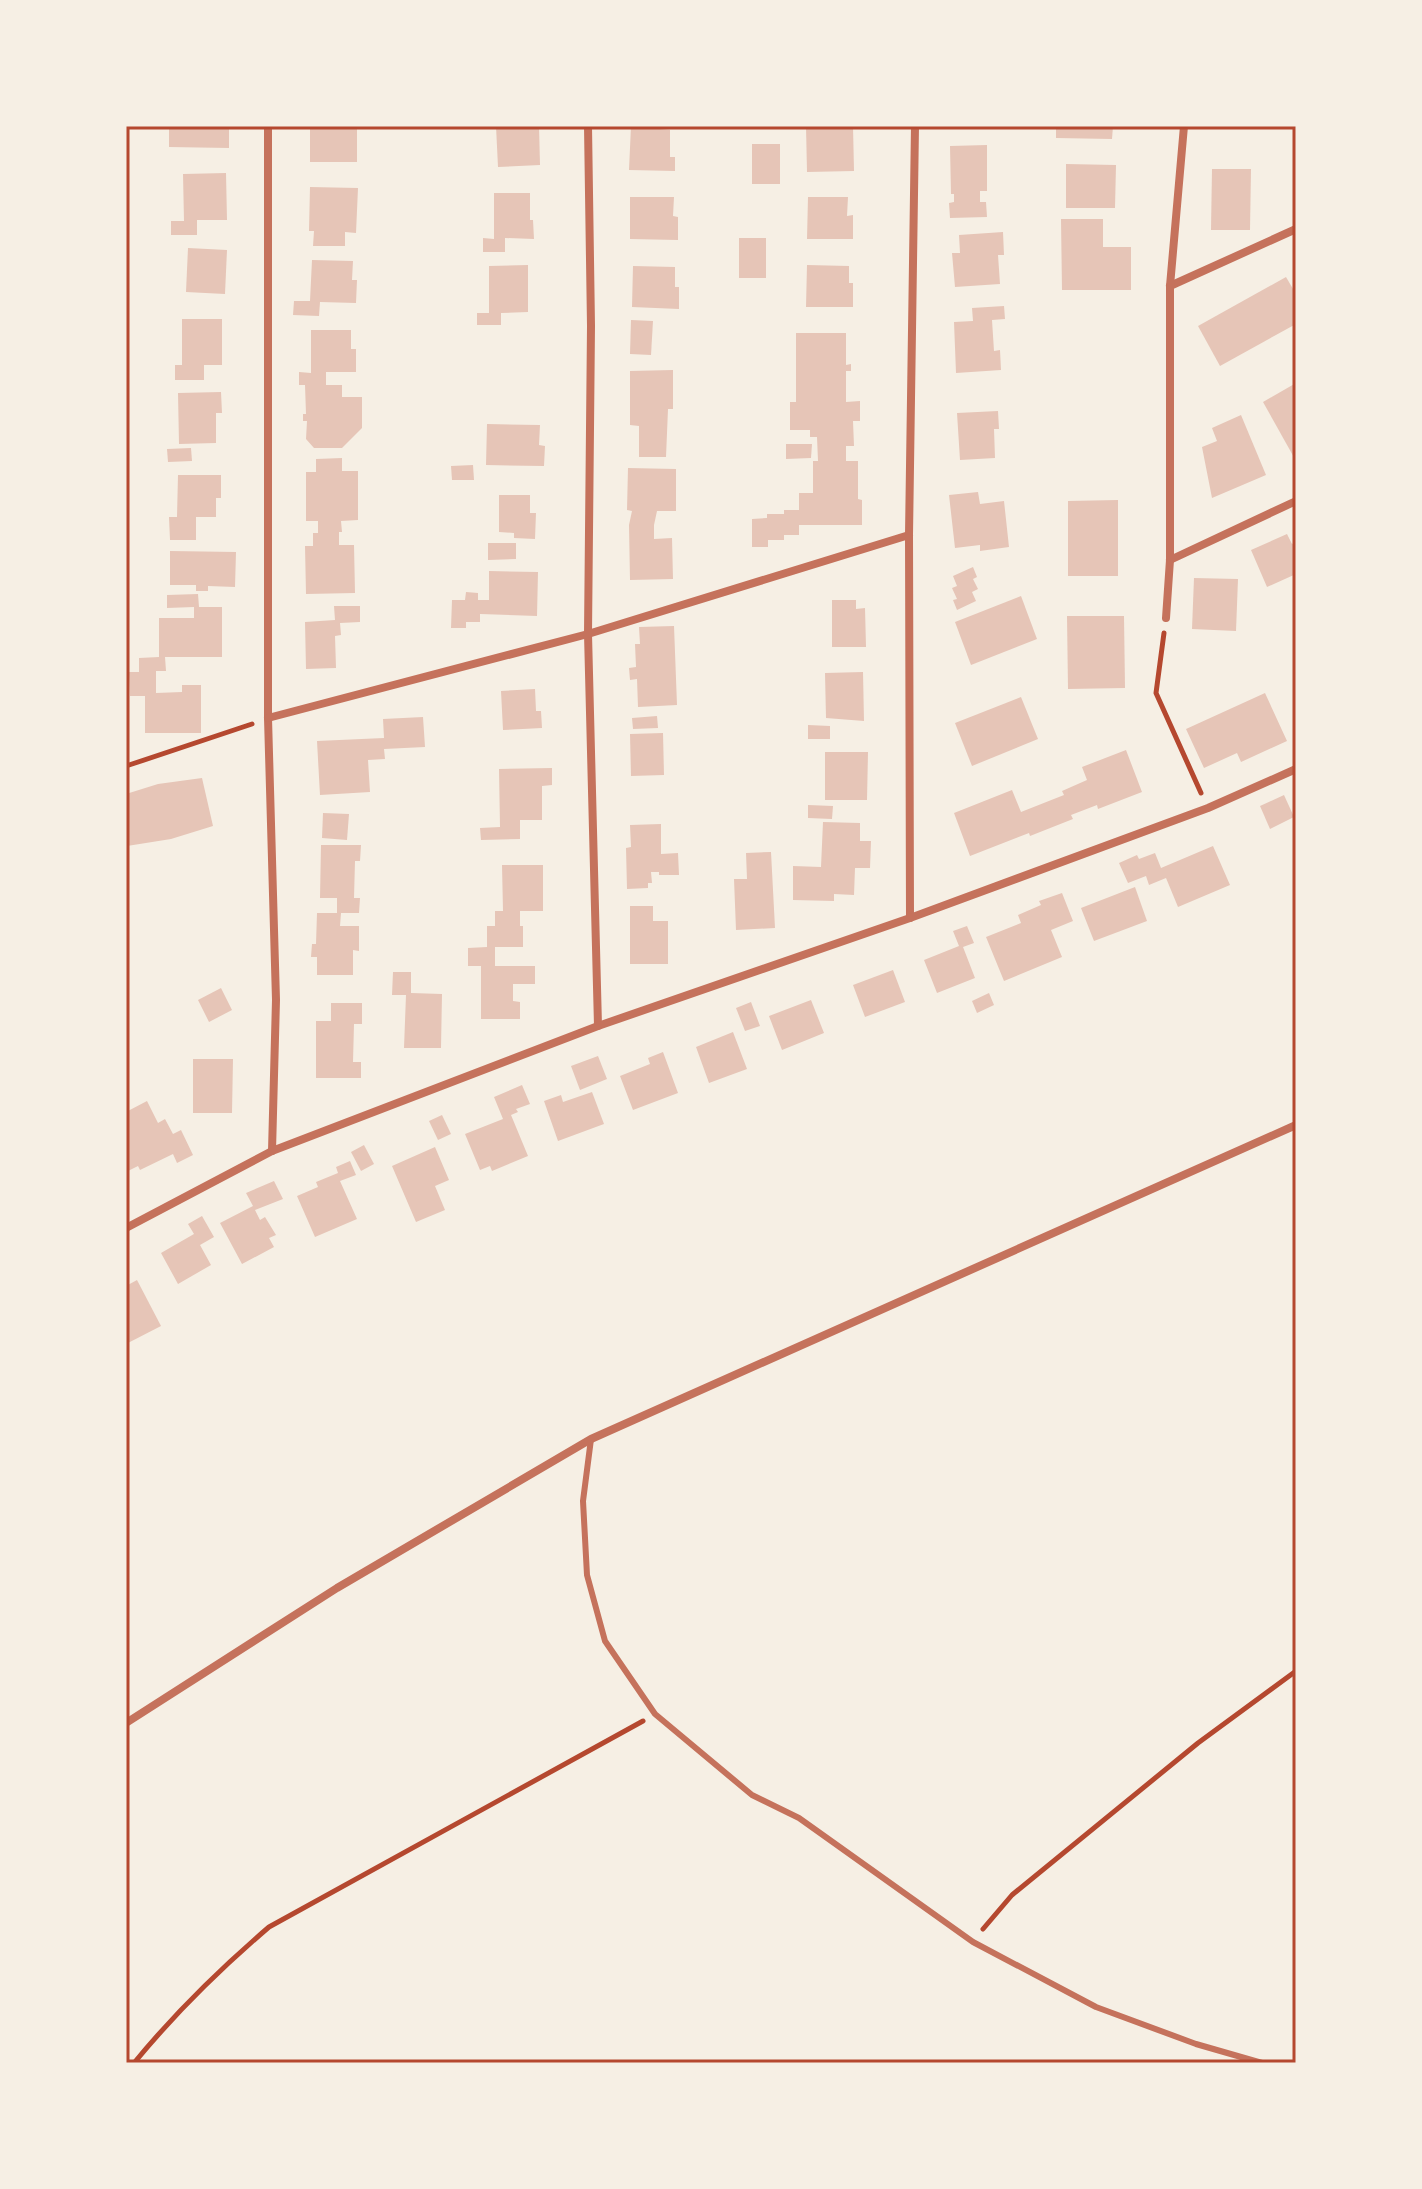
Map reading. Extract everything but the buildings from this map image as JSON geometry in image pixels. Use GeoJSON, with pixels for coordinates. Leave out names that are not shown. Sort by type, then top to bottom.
{"type":"FeatureCollection","features":[{"type":"Feature","properties":{"kind":"street"},"geometry":{"type":"LineString","coordinates":[[268,126],[268,718],[276,1000],[272,1151]]}},
{"type":"Feature","properties":{"kind":"street"},"geometry":{"type":"LineString","coordinates":[[588,126],[591,326],[588,634],[598,1026]]}},
{"type":"Feature","properties":{"kind":"street"},"geometry":{"type":"LineString","coordinates":[[910,918],[909,535],[915,126]]}},
{"type":"Feature","properties":{"kind":"street"},"geometry":{"type":"LineString","coordinates":[[1166,618],[1170,560],[1170,286],[1184,126]]}},
{"type":"Feature","properties":{"kind":"street"},"geometry":{"type":"LineString","coordinates":[[1170,286],[1296,229]]}},
{"type":"Feature","properties":{"kind":"street"},"geometry":{"type":"LineString","coordinates":[[1170,560],[1296,501]]}},
{"type":"Feature","properties":{"kind":"street"},"geometry":{"type":"LineString","coordinates":[[268,718],[588,634],[909,535]]}},
{"type":"Feature","properties":{"kind":"street"},"geometry":{"type":"LineString","coordinates":[[126,1228],[272,1151],[598,1026],[910,918],[1208,808],[1296,769]]}},
{"type":"Feature","properties":{"kind":"street"},"geometry":{"type":"LineString","coordinates":[[126,1723],[337,1588],[591,1439],[1296,1125]]}},
{"type":"Feature","properties":{"kind":"lane"},"geometry":{"type":"LineString","coordinates":[[591,1439],[583,1501],[587,1575],[605,1641],[655,1714],[752,1795],[799,1818],[973,1942],[1096,2007],[1196,2044],[1262,2063]]}},
{"type":"Feature","properties":{"kind":"path"},"geometry":{"type":"LineString","coordinates":[[1166,618],[1156,693],[1208,808]]}},
{"type":"Feature","properties":{"kind":"path"},"geometry":{"type":"LineString","coordinates":[[126,766],[268,718]]}},
{"type":"Feature","properties":{"kind":"path"},"geometry":{"type":"LineString","coordinates":[[973,1942],[1012,1895],[1198,1743],[1296,1671]]}},
{"type":"Feature","properties":{"kind":"path"},"geometry":{"type":"LineString","coordinates":[[134,2063],[166,2024],[220,1969],[269,1927],[655,1714]]}}]}
